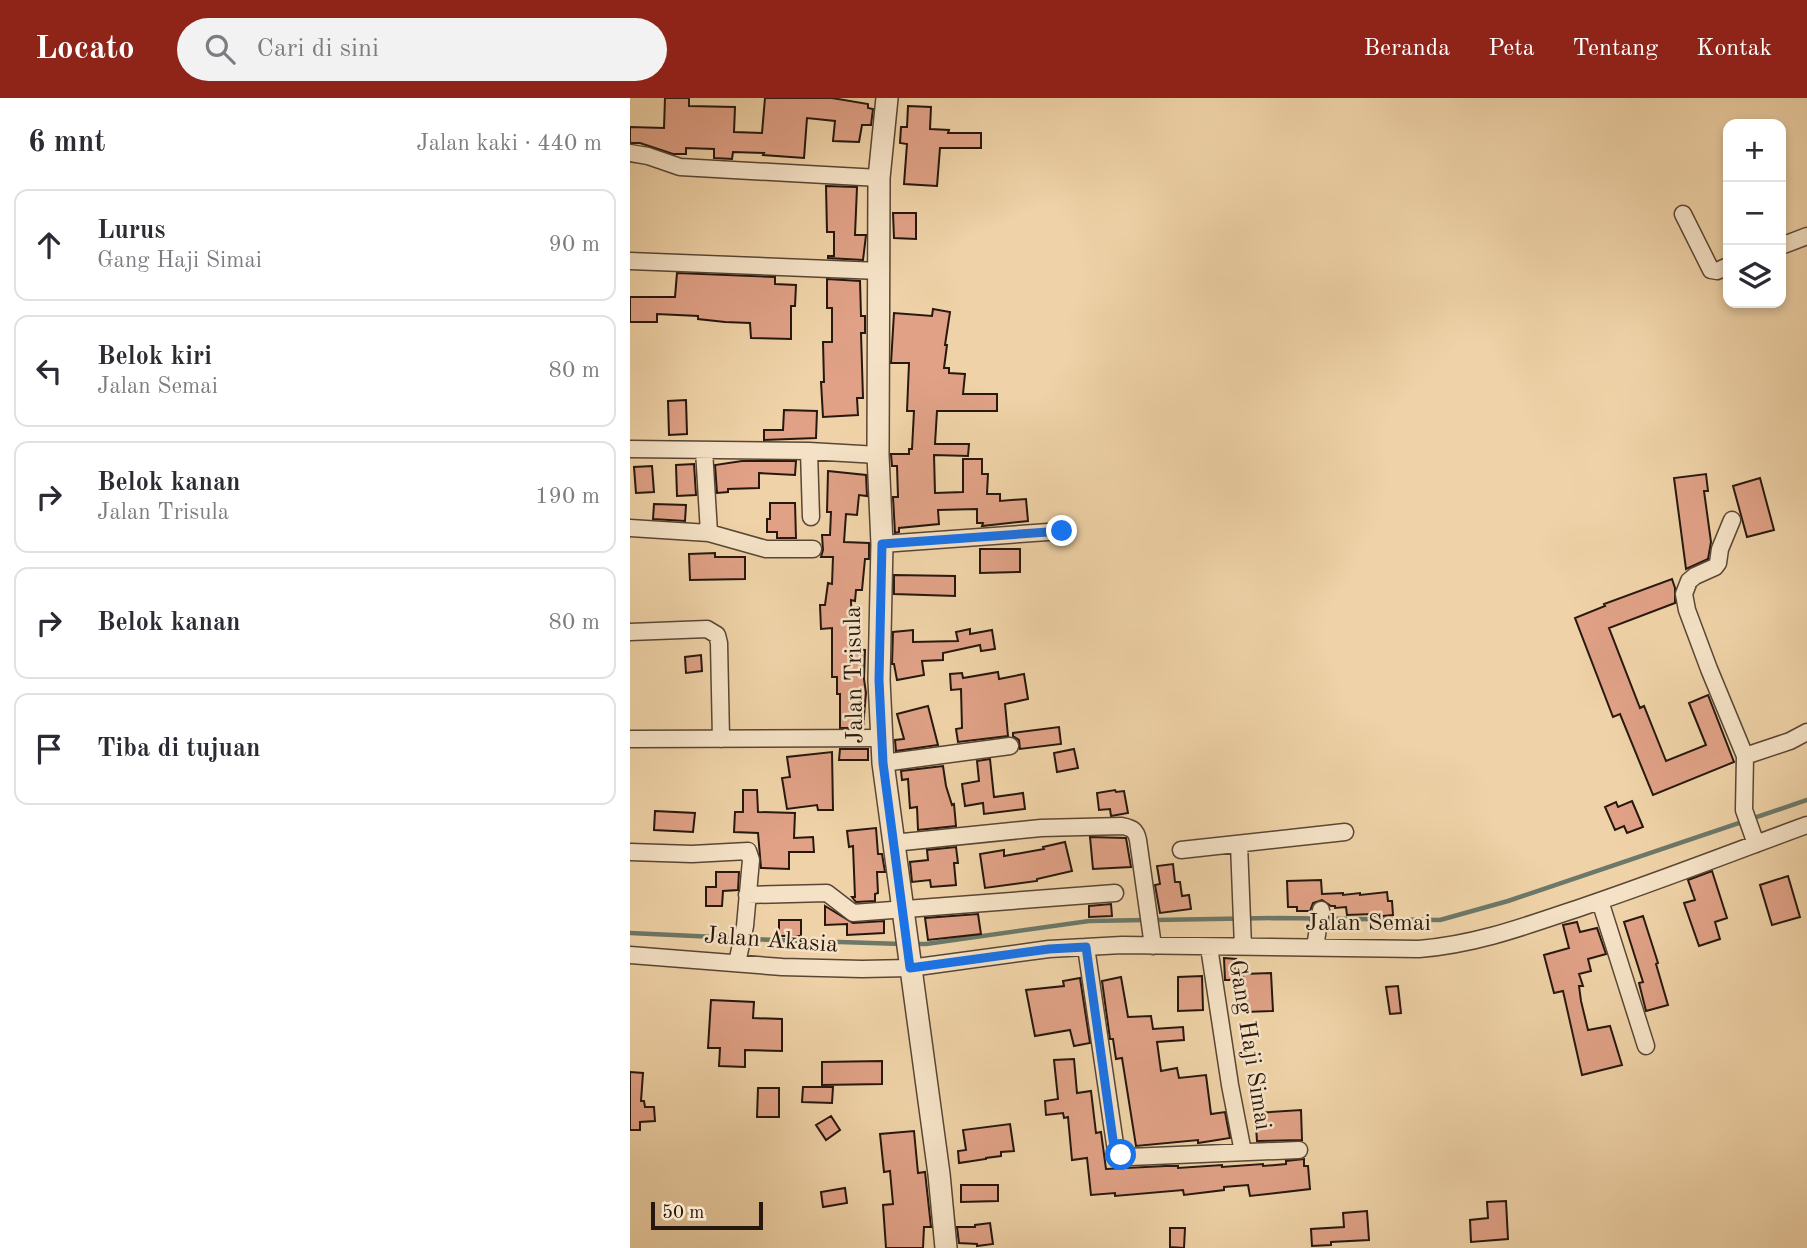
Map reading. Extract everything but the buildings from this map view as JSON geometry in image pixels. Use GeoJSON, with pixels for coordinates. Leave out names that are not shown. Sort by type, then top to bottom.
{"type":"FeatureCollection","features":[{"type":"Feature","properties":{"kind":"street","name":"Jalan Trisula"},"geometry":{"type":"LineString","coordinates":[[887,98],[879,178],[878,455],[882,544],[879,680],[883,763],[939,1174],[946,1248]]}},
{"type":"Feature","properties":{"kind":"street"},"geometry":{"type":"LineString","coordinates":[[630,153],[680,167],[879,178]]}},
{"type":"Feature","properties":{"kind":"street"},"geometry":{"type":"LineString","coordinates":[[1684,214],[1711,270],[1723,268]]}},
{"type":"Feature","properties":{"kind":"street"},"geometry":{"type":"LineString","coordinates":[[1784,245],[1807,236]]}},
{"type":"Feature","properties":{"kind":"street"},"geometry":{"type":"LineString","coordinates":[[630,261],[880,271]]}},
{"type":"Feature","properties":{"kind":"street"},"geometry":{"type":"LineString","coordinates":[[630,449],[809,451],[878,455]]}},
{"type":"Feature","properties":{"kind":"street"},"geometry":{"type":"LineString","coordinates":[[704,450],[709,533]]}},
{"type":"Feature","properties":{"kind":"street"},"geometry":{"type":"LineString","coordinates":[[809,451],[811,517]]}},
{"type":"Feature","properties":{"kind":"street"},"geometry":{"type":"LineString","coordinates":[[1732,520],[1720,549],[1718,563],[1689,581],[1684,594],[1687,610],[1709,669],[1745,756],[1744,810],[1756,842]]}},
{"type":"Feature","properties":{"kind":"street"},"geometry":{"type":"LineString","coordinates":[[630,528],[709,533],[766,549],[813,549]]}},
{"type":"Feature","properties":{"kind":"street"},"geometry":{"type":"LineString","coordinates":[[882,544],[1062,531]]}},
{"type":"Feature","properties":{"kind":"street"},"geometry":{"type":"LineString","coordinates":[[630,632],[707,629],[717,635],[720,739]]}},
{"type":"Feature","properties":{"kind":"street"},"geometry":{"type":"LineString","coordinates":[[1745,756],[1790,741],[1807,732]]}},
{"type":"Feature","properties":{"kind":"street"},"geometry":{"type":"LineString","coordinates":[[630,740],[882,738]]}},
{"type":"Feature","properties":{"kind":"street"},"geometry":{"type":"LineString","coordinates":[[883,763],[1010,746]]}},
{"type":"Feature","properties":{"kind":"street","name":"Jalan Semai"},"geometry":{"type":"LineString","coordinates":[[910,965],[1152,940],[1209,947],[1243,947],[1317,930],[1419,949],[1457,946],[1600,901],[1807,825]]}},
{"type":"Feature","properties":{"kind":"street"},"geometry":{"type":"LineString","coordinates":[[894,843],[1041,828],[1131,828],[1136,832],[1138,840],[1152,940]]}},
{"type":"Feature","properties":{"kind":"street"},"geometry":{"type":"LineString","coordinates":[[1181,850],[1345,832]]}},
{"type":"Feature","properties":{"kind":"street"},"geometry":{"type":"LineString","coordinates":[[1239,844],[1243,947]]}},
{"type":"Feature","properties":{"kind":"street"},"geometry":{"type":"LineString","coordinates":[[630,852],[692,854],[748,851],[751,860],[743,934],[737,961]]}},
{"type":"Feature","properties":{"kind":"street"},"geometry":{"type":"LineString","coordinates":[[747,895],[827,893],[853,913],[1115,893]]}},
{"type":"Feature","properties":{"kind":"street"},"geometry":{"type":"LineString","coordinates":[[1600,901],[1646,1046]]}},
{"type":"Feature","properties":{"kind":"street","name":"Gang Haji Simai"},"geometry":{"type":"LineString","coordinates":[[1086,947],[1115,1151],[1129,1157],[1299,1150]]}},
{"type":"Feature","properties":{"kind":"street","name":"Gang Haji Simai"},"geometry":{"type":"LineString","coordinates":[[1209,947],[1243,1152]]}},
{"type":"Feature","properties":{"kind":"street","name":"Jalan Akasia"},"geometry":{"type":"LineString","coordinates":[[630,955],[789,967],[910,965]]}},
{"type":"Feature","properties":{"kind":"waterway"},"geometry":{"type":"LineString","coordinates":[[1154,920],[1440,920],[1508,901],[1807,800]]}},
{"type":"Feature","properties":{"kind":"waterway"},"geometry":{"type":"LineString","coordinates":[[914,944],[1089,921],[1145,920]]}},
{"type":"Feature","properties":{"kind":"waterway"},"geometry":{"type":"LineString","coordinates":[[630,933],[737,938]]}},
{"type":"Feature","properties":{"kind":"waterway"},"geometry":{"type":"LineString","coordinates":[[746,939],[902,944]]}},
{"type":"Feature","properties":{"kind":"route"},"geometry":{"type":"LineString","coordinates":[[1062,531],[882,544],[879,680],[883,763],[910,968],[1049,949],[1086,947],[1114,1147],[1121,1155]]}}]}
